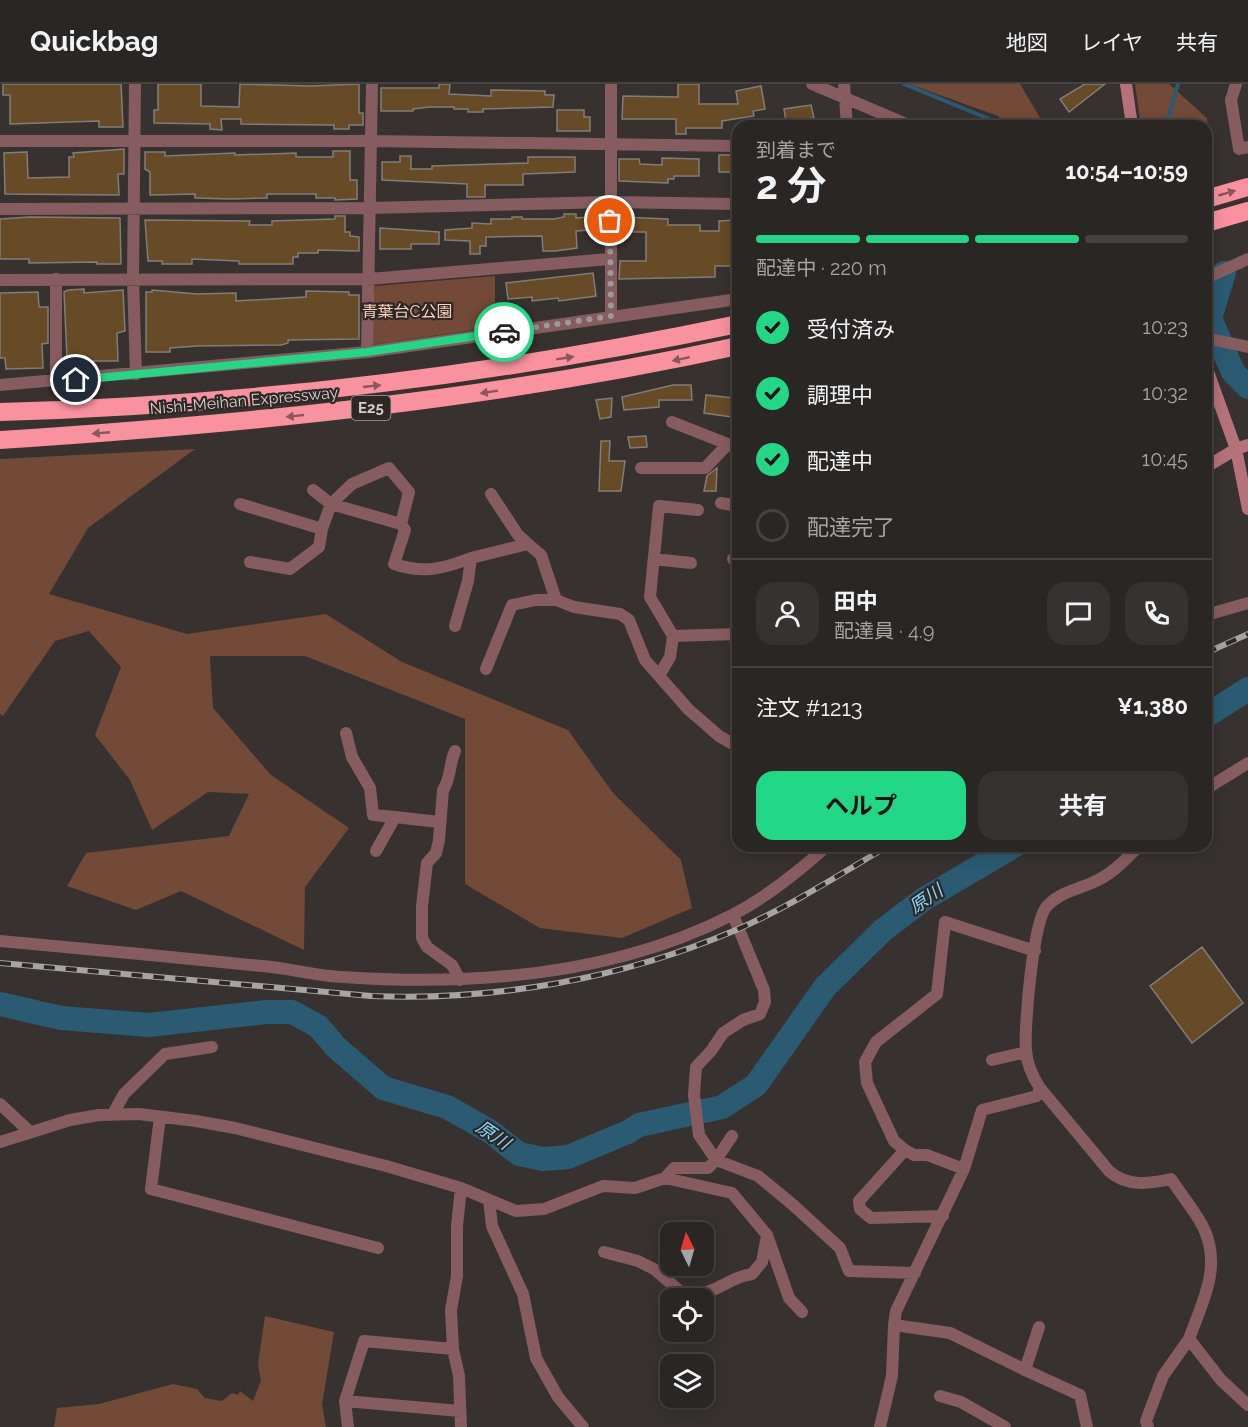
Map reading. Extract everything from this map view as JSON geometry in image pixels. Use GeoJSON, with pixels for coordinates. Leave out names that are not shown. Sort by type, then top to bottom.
{"type":"FeatureCollection","features":[{"type":"Feature","properties":{"kind":"highway"},"geometry":{"type":"LineString","coordinates":[[1212,197],[1248,187]]}},
{"type":"Feature","properties":{"kind":"highway"},"geometry":{"type":"LineString","coordinates":[[1212,221],[1248,211]]}},
{"type":"Feature","properties":{"kind":"highway","name":"Nishi-Meihan Expressway"},"geometry":{"type":"LineString","coordinates":[[0,412],[125,407],[382,384],[574,357],[732,325]]}},
{"type":"Feature","properties":{"kind":"highway","name":"Nishi-Meihan Expressway"},"geometry":{"type":"LineString","coordinates":[[0,440],[291,417],[395,405],[580,378],[732,347]]}},
{"type":"Feature","properties":{"kind":"street"},"geometry":{"type":"LineString","coordinates":[[135,84],[133,278],[136,374]]}},
{"type":"Feature","properties":{"kind":"street"},"geometry":{"type":"LineString","coordinates":[[367,352],[372,84]]}},
{"type":"Feature","properties":{"kind":"street"},"geometry":{"type":"LineString","coordinates":[[611,84],[611,316]]}},
{"type":"Feature","properties":{"kind":"street"},"geometry":{"type":"LineString","coordinates":[[812,84],[897,120]]}},
{"type":"Feature","properties":{"kind":"street"},"geometry":{"type":"LineString","coordinates":[[844,84],[847,120]]}},
{"type":"Feature","properties":{"kind":"street"},"geometry":{"type":"LineString","coordinates":[[1126,84],[1131,120]]}},
{"type":"Feature","properties":{"kind":"street"},"geometry":{"type":"LineString","coordinates":[[1236,84],[1231,100],[1239,149],[1248,147]]}},
{"type":"Feature","properties":{"kind":"street"},"geometry":{"type":"LineString","coordinates":[[0,141],[371,141],[732,146]]}},
{"type":"Feature","properties":{"kind":"street"},"geometry":{"type":"LineString","coordinates":[[0,209],[369,208],[610,202],[732,204]]}},
{"type":"Feature","properties":{"kind":"street"},"geometry":{"type":"LineString","coordinates":[[0,280],[369,279],[610,259]]}},
{"type":"Feature","properties":{"kind":"street"},"geometry":{"type":"LineString","coordinates":[[1212,275],[1248,259]]}},
{"type":"Feature","properties":{"kind":"street"},"geometry":{"type":"LineString","coordinates":[[56,279],[56,382]]}},
{"type":"Feature","properties":{"kind":"street"},"geometry":{"type":"LineString","coordinates":[[0,385],[56,382],[367,352],[732,299]]}},
{"type":"Feature","properties":{"kind":"street"},"geometry":{"type":"LineString","coordinates":[[1212,339],[1248,347]]}},
{"type":"Feature","properties":{"kind":"street"},"geometry":{"type":"LineString","coordinates":[[1212,380],[1242,447],[1248,509]]}},
{"type":"Feature","properties":{"kind":"street"},"geometry":{"type":"LineString","coordinates":[[641,468],[705,468],[732,446],[672,422]]}},
{"type":"Feature","properties":{"kind":"street"},"geometry":{"type":"LineString","coordinates":[[1212,464],[1242,447]]}},
{"type":"Feature","properties":{"kind":"street"},"geometry":{"type":"LineString","coordinates":[[250,562],[290,569],[319,547],[322,529],[332,504],[352,484],[389,468],[409,492],[401,524]]}},
{"type":"Feature","properties":{"kind":"street"},"geometry":{"type":"LineString","coordinates":[[313,490],[332,504],[401,524],[405,530],[394,564],[409,569],[441,570],[471,558],[528,544]]}},
{"type":"Feature","properties":{"kind":"street"},"geometry":{"type":"LineString","coordinates":[[491,494],[518,535],[542,555],[556,600]]}},
{"type":"Feature","properties":{"kind":"street"},"geometry":{"type":"LineString","coordinates":[[721,503],[732,505]]}},
{"type":"Feature","properties":{"kind":"street"},"geometry":{"type":"LineString","coordinates":[[240,504],[322,529]]}},
{"type":"Feature","properties":{"kind":"street"},"geometry":{"type":"LineString","coordinates":[[660,674],[670,657],[673,636],[650,597],[659,506],[698,510]]}},
{"type":"Feature","properties":{"kind":"street"},"geometry":{"type":"LineString","coordinates":[[455,626],[468,581],[471,558]]}},
{"type":"Feature","properties":{"kind":"street"},"geometry":{"type":"LineString","coordinates":[[654,559],[692,563]]}},
{"type":"Feature","properties":{"kind":"street"},"geometry":{"type":"LineString","coordinates":[[486,669],[512,605],[536,600],[556,600],[574,608],[620,614],[629,620],[645,660],[660,674],[688,709],[719,736],[732,744]]}},
{"type":"Feature","properties":{"kind":"street"},"geometry":{"type":"LineString","coordinates":[[1212,613],[1248,603]]}},
{"type":"Feature","properties":{"kind":"street"},"geometry":{"type":"LineString","coordinates":[[673,636],[732,634]]}},
{"type":"Feature","properties":{"kind":"street"},"geometry":{"type":"LineString","coordinates":[[346,733],[352,757],[370,788],[373,815],[439,822]]}},
{"type":"Feature","properties":{"kind":"street"},"geometry":{"type":"LineString","coordinates":[[455,751],[449,764],[448,782],[442,790],[436,853],[427,863],[422,906],[422,938],[427,947],[452,965],[460,980]]}},
{"type":"Feature","properties":{"kind":"street"},"geometry":{"type":"LineString","coordinates":[[1212,785],[1248,763]]}},
{"type":"Feature","properties":{"kind":"street"},"geometry":{"type":"LineString","coordinates":[[376,851],[395,817]]}},
{"type":"Feature","properties":{"kind":"street"},"geometry":{"type":"LineString","coordinates":[[0,941],[278,967],[340,977],[460,980],[508,977],[608,960],[733,915],[803,867],[820,852]]}},
{"type":"Feature","properties":{"kind":"street"},"geometry":{"type":"LineString","coordinates":[[1132,852],[1107,874],[1061,894],[1046,907],[1041,917],[1025,1026],[1026,1052],[1031,1075],[1118,1179],[1145,1183],[1171,1179],[1204,1229],[1210,1254],[1211,1280],[1189,1339],[1163,1376],[1146,1421],[1149,1427]]}},
{"type":"Feature","properties":{"kind":"street"},"geometry":{"type":"LineString","coordinates":[[733,915],[764,990],[765,1002],[760,1014],[743,1020],[723,1033],[711,1052],[696,1067],[694,1095],[699,1135],[717,1160],[758,1176],[840,1248],[849,1271],[915,1273]]}},
{"type":"Feature","properties":{"kind":"street"},"geometry":{"type":"LineString","coordinates":[[964,1169],[927,1155],[914,1155],[894,1141],[867,1083],[865,1062],[876,1042],[937,994],[945,922],[1035,951]]}},
{"type":"Feature","properties":{"kind":"street"},"geometry":{"type":"LineString","coordinates":[[113,1114],[124,1094],[165,1054],[212,1047]]}},
{"type":"Feature","properties":{"kind":"street"},"geometry":{"type":"LineString","coordinates":[[992,1060],[1026,1052]]}},
{"type":"Feature","properties":{"kind":"street"},"geometry":{"type":"LineString","coordinates":[[880,1427],[891,1376],[896,1311],[944,1216],[964,1169],[982,1110],[1037,1096],[1040,1088]]}},
{"type":"Feature","properties":{"kind":"street"},"geometry":{"type":"LineString","coordinates":[[0,1104],[30,1132]]}},
{"type":"Feature","properties":{"kind":"street"},"geometry":{"type":"LineString","coordinates":[[0,1142],[70,1120],[113,1114],[160,1117],[235,1128],[461,1188],[516,1211],[544,1209],[603,1186],[635,1188],[665,1178],[674,1168],[708,1168],[717,1160],[732,1136]]}},
{"type":"Feature","properties":{"kind":"street"},"geometry":{"type":"LineString","coordinates":[[160,1117],[151,1189],[378,1248]]}},
{"type":"Feature","properties":{"kind":"street"},"geometry":{"type":"LineString","coordinates":[[905,1150],[859,1201],[860,1209],[871,1218],[944,1216]]}},
{"type":"Feature","properties":{"kind":"street"},"geometry":{"type":"LineString","coordinates":[[665,1178],[732,1193],[752,1213],[767,1235],[789,1298],[802,1312]]}},
{"type":"Feature","properties":{"kind":"street"},"geometry":{"type":"LineString","coordinates":[[461,1188],[457,1226],[457,1276],[451,1310],[453,1349],[459,1376],[461,1427]]}},
{"type":"Feature","properties":{"kind":"street"},"geometry":{"type":"LineString","coordinates":[[489,1200],[492,1226],[523,1294],[536,1358],[558,1397],[583,1427]]}},
{"type":"Feature","properties":{"kind":"street"},"geometry":{"type":"LineString","coordinates":[[604,1252],[638,1261],[654,1269],[682,1293],[704,1293],[719,1288],[735,1277],[752,1274],[762,1262],[767,1235]]}},
{"type":"Feature","properties":{"kind":"street"},"geometry":{"type":"LineString","coordinates":[[894,1325],[950,1333],[1080,1395],[1087,1427]]}},
{"type":"Feature","properties":{"kind":"street"},"geometry":{"type":"LineString","coordinates":[[1025,1370],[1039,1327]]}},
{"type":"Feature","properties":{"kind":"street"},"geometry":{"type":"LineString","coordinates":[[1189,1339],[1221,1380],[1248,1406]]}},
{"type":"Feature","properties":{"kind":"street"},"geometry":{"type":"LineString","coordinates":[[348,1427],[345,1401],[364,1341],[453,1349]]}},
{"type":"Feature","properties":{"kind":"street"},"geometry":{"type":"LineString","coordinates":[[940,1396],[961,1402],[1005,1427]]}},
{"type":"Feature","properties":{"kind":"street"},"geometry":{"type":"LineString","coordinates":[[345,1401],[460,1412]]}},
{"type":"Feature","properties":{"kind":"green space"},"geometry":{"type":"Polygon","coordinates":[[[909,84],[1020,84],[1041,120],[1001,120],[998,116],[909,84]]]}},
{"type":"Feature","properties":{"kind":"green space"},"geometry":{"type":"Polygon","coordinates":[[[1135,84],[1169,84],[1207,120],[1140,120],[1135,84]]]}},
{"type":"Feature","properties":{"kind":"green space","name":"青葉台C公園"},"geometry":{"type":"Polygon","coordinates":[[[495,276],[495,327],[372,345],[368,327],[375,286],[495,276]]]}},
{"type":"Feature","properties":{"kind":"green space"},"geometry":{"type":"Polygon","coordinates":[[[195,449],[88,528],[49,594],[187,634],[326,614],[402,662],[568,730],[613,793],[681,860],[692,908],[622,938],[540,928],[465,884],[465,719],[305,656],[210,656],[213,708],[271,775],[349,828],[305,887],[304,950],[181,891],[136,910],[67,886],[86,853],[229,836],[249,794],[208,792],[152,830],[130,780],[95,735],[121,667],[89,631],[55,641],[3,716],[0,714],[0,459],[195,449]]]}},
{"type":"Feature","properties":{"kind":"green space"},"geometry":{"type":"Polygon","coordinates":[[[265,1316],[334,1332],[322,1405],[326,1427],[54,1427],[57,1408],[99,1404],[173,1384],[197,1389],[205,1398],[222,1401],[232,1393],[238,1395],[240,1391],[253,1401],[261,1381],[258,1364],[265,1316]]]}},
{"type":"Feature","properties":{"kind":"building"},"geometry":{"type":"Polygon","coordinates":[[[3,84],[121,84],[123,127],[99,127],[99,121],[10,124],[10,95],[3,95],[3,84]]]}},
{"type":"Feature","properties":{"kind":"building"},"geometry":{"type":"Polygon","coordinates":[[[158,84],[201,84],[201,106],[239,107],[240,84],[310,86],[359,84],[359,113],[363,113],[363,125],[349,125],[349,129],[334,129],[334,125],[241,124],[241,119],[221,119],[222,130],[210,129],[210,124],[154,123],[154,110],[158,110],[158,84]]]}},
{"type":"Feature","properties":{"kind":"building"},"geometry":{"type":"Polygon","coordinates":[[[439,84],[450,84],[449,94],[491,96],[491,90],[545,91],[545,95],[554,95],[553,107],[483,109],[483,112],[468,112],[468,109],[454,109],[454,107],[381,111],[381,88],[439,88],[439,84]]]}},
{"type":"Feature","properties":{"kind":"building"},"geometry":{"type":"Polygon","coordinates":[[[678,84],[699,84],[699,104],[738,104],[736,91],[761,86],[765,109],[753,111],[754,116],[722,121],[722,128],[686,128],[686,134],[676,134],[676,119],[622,119],[623,96],[678,97],[678,84]]]}},
{"type":"Feature","properties":{"kind":"building"},"geometry":{"type":"Polygon","coordinates":[[[1085,84],[1105,84],[1069,112],[1060,99],[1085,84]]]}},
{"type":"Feature","properties":{"kind":"building"},"geometry":{"type":"Polygon","coordinates":[[[811,105],[814,118],[786,120],[784,109],[811,105]]]}},
{"type":"Feature","properties":{"kind":"building"},"geometry":{"type":"Polygon","coordinates":[[[557,110],[584,110],[584,117],[590,117],[590,131],[557,131],[557,110]]]}},
{"type":"Feature","properties":{"kind":"building"},"geometry":{"type":"Polygon","coordinates":[[[124,149],[124,174],[118,174],[119,195],[5,194],[4,153],[27,152],[28,178],[69,177],[69,157],[74,157],[73,153],[124,149]]]}},
{"type":"Feature","properties":{"kind":"building"},"geometry":{"type":"Polygon","coordinates":[[[333,151],[350,151],[350,180],[357,180],[357,199],[316,198],[316,194],[267,194],[267,198],[231,199],[195,198],[195,194],[150,195],[150,172],[145,169],[145,152],[165,152],[165,156],[296,153],[296,157],[333,157],[333,151]]]}},
{"type":"Feature","properties":{"kind":"building"},"geometry":{"type":"Polygon","coordinates":[[[719,155],[732,155],[732,172],[719,172],[719,155]]]}},
{"type":"Feature","properties":{"kind":"building"},"geometry":{"type":"Polygon","coordinates":[[[400,156],[411,156],[411,169],[432,169],[432,166],[528,163],[528,157],[575,157],[575,172],[523,174],[523,185],[485,185],[485,197],[467,197],[467,184],[382,180],[382,162],[400,162],[400,156]]]}},
{"type":"Feature","properties":{"kind":"building"},"geometry":{"type":"Polygon","coordinates":[[[662,158],[699,159],[699,176],[674,176],[674,179],[668,179],[668,183],[619,181],[619,159],[639,159],[640,164],[662,165],[662,158]]]}},
{"type":"Feature","properties":{"kind":"building"},"geometry":{"type":"Polygon","coordinates":[[[564,214],[576,214],[576,218],[603,216],[603,229],[576,231],[577,248],[555,251],[543,251],[542,236],[486,237],[486,246],[480,246],[480,254],[470,254],[470,241],[445,240],[445,230],[472,228],[472,223],[491,224],[491,219],[512,219],[512,217],[554,219],[564,217],[564,214]]]}},
{"type":"Feature","properties":{"kind":"building"},"geometry":{"type":"Polygon","coordinates":[[[619,215],[620,217],[668,219],[668,225],[700,225],[700,231],[719,231],[719,221],[732,220],[732,266],[715,266],[715,277],[619,279],[620,261],[646,261],[646,232],[619,232],[619,215]]]}},
{"type":"Feature","properties":{"kind":"building"},"geometry":{"type":"Polygon","coordinates":[[[335,216],[345,216],[345,232],[350,232],[350,236],[359,237],[359,251],[318,250],[318,253],[298,253],[298,257],[293,257],[293,264],[239,264],[239,261],[192,259],[192,264],[162,264],[162,261],[148,261],[145,220],[250,221],[249,225],[272,225],[272,221],[335,219],[335,216]]]}},
{"type":"Feature","properties":{"kind":"building"},"geometry":{"type":"Polygon","coordinates":[[[120,218],[121,264],[29,263],[29,259],[0,259],[0,219],[120,218]]]}},
{"type":"Feature","properties":{"kind":"building"},"geometry":{"type":"Polygon","coordinates":[[[380,228],[439,232],[439,244],[411,244],[411,249],[380,249],[380,228]]]}},
{"type":"Feature","properties":{"kind":"building"},"geometry":{"type":"Polygon","coordinates":[[[593,273],[596,296],[559,301],[558,298],[532,301],[532,297],[508,299],[506,283],[593,273]]]}},
{"type":"Feature","properties":{"kind":"building"},"geometry":{"type":"Polygon","coordinates":[[[84,289],[84,293],[123,290],[125,331],[117,333],[118,361],[72,361],[72,358],[67,358],[64,292],[84,289]]]}},
{"type":"Feature","properties":{"kind":"building"},"geometry":{"type":"Polygon","coordinates":[[[152,290],[197,294],[236,293],[236,301],[306,297],[306,291],[349,292],[349,295],[359,295],[359,339],[288,340],[288,343],[281,345],[197,346],[170,348],[170,352],[146,352],[146,292],[152,292],[152,290]]]}},
{"type":"Feature","properties":{"kind":"building"},"geometry":{"type":"Polygon","coordinates":[[[38,292],[39,307],[48,307],[48,343],[42,344],[43,368],[6,369],[5,358],[0,358],[0,293],[38,292]]]}},
{"type":"Feature","properties":{"kind":"building"},"geometry":{"type":"Polygon","coordinates":[[[673,385],[691,385],[692,400],[659,400],[659,407],[624,410],[622,397],[673,385]]]}},
{"type":"Feature","properties":{"kind":"building"},"geometry":{"type":"Polygon","coordinates":[[[706,395],[732,398],[732,417],[704,413],[706,395]]]}},
{"type":"Feature","properties":{"kind":"building"},"geometry":{"type":"Polygon","coordinates":[[[612,398],[611,417],[600,419],[596,400],[612,398]]]}},
{"type":"Feature","properties":{"kind":"building"},"geometry":{"type":"Polygon","coordinates":[[[646,436],[647,447],[630,448],[628,437],[646,436]]]}},
{"type":"Feature","properties":{"kind":"building"},"geometry":{"type":"Polygon","coordinates":[[[601,441],[610,441],[609,461],[625,461],[621,491],[599,491],[601,441]]]}},
{"type":"Feature","properties":{"kind":"building"},"geometry":{"type":"Polygon","coordinates":[[[717,468],[716,491],[704,491],[707,476],[717,468]]]}},
{"type":"Feature","properties":{"kind":"building"},"geometry":{"type":"Polygon","coordinates":[[[1202,947],[1243,1003],[1192,1043],[1150,986],[1202,947]]]}},
{"type":"Feature","properties":{"kind":"waterway"},"geometry":{"type":"LineString","coordinates":[[904,84],[992,120]]}},
{"type":"Feature","properties":{"kind":"waterway"},"geometry":{"type":"LineString","coordinates":[[1168,120],[1178,84]]}},
{"type":"Feature","properties":{"kind":"waterway","name":"原川"},"geometry":{"type":"LineString","coordinates":[[1212,312],[1224,273]]}},
{"type":"Feature","properties":{"kind":"waterway","name":"原川"},"geometry":{"type":"LineString","coordinates":[[1212,323],[1233,372],[1248,387]]}},
{"type":"Feature","properties":{"kind":"waterway","name":"原川"},"geometry":{"type":"LineString","coordinates":[[1212,712],[1248,689]]}},
{"type":"Feature","properties":{"kind":"waterway","name":"原川"},"geometry":{"type":"LineString","coordinates":[[0,1004],[61,1018],[149,1025],[266,1012],[292,1012],[318,1026],[336,1047],[383,1088],[447,1107],[491,1132],[519,1154],[543,1159],[568,1157],[628,1132],[639,1125],[722,1107],[756,1085],[825,987],[883,930],[924,899],[1004,852]]}},
{"type":"Feature","properties":{"kind":"railway"},"geometry":{"type":"LineString","coordinates":[[1212,650],[1248,634]]}},
{"type":"Feature","properties":{"kind":"railway"},"geometry":{"type":"LineString","coordinates":[[0,963],[371,996],[465,995],[511,990],[603,974],[692,947],[736,930],[775,911],[878,852]]}},
{"type":"Feature","properties":{"kind":"way so far"},"geometry":{"type":"LineString","coordinates":[[504,332],[611,316],[610,221]]}},
{"type":"Feature","properties":{"kind":"route"},"geometry":{"type":"LineString","coordinates":[[76,380],[367,352],[504,332]]}}]}
